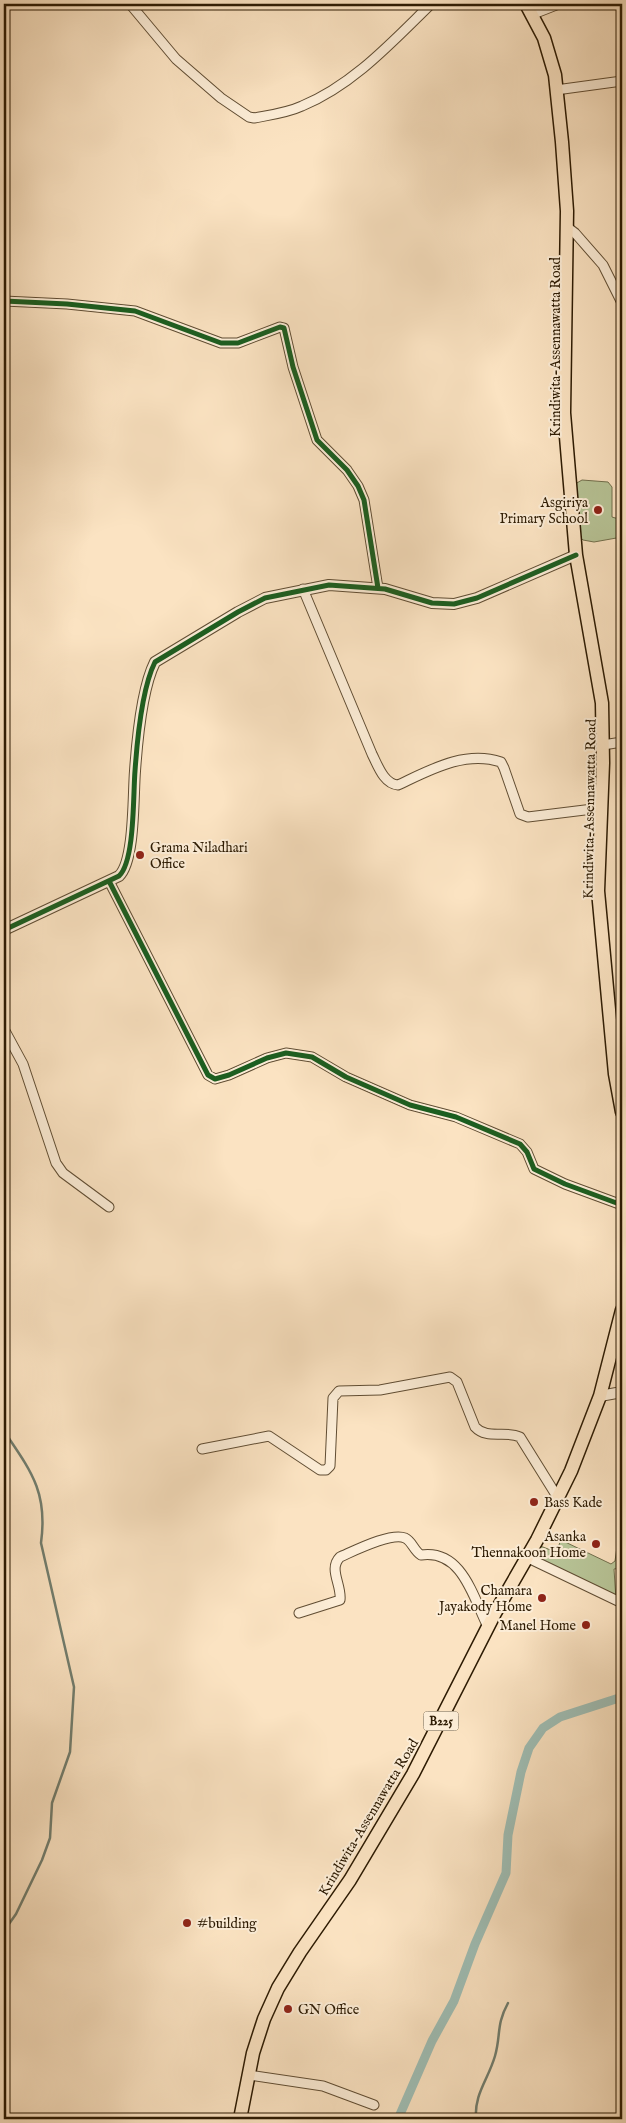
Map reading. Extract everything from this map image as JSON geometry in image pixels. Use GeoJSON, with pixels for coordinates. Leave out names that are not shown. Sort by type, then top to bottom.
{"type":"FeatureCollection","features":[{"type":"Feature","properties":{"kind":"main road","name":"Krindiwita-Assennawatta Road"},"geometry":{"type":"LineString","coordinates":[[528,9],[544,38],[554,75],[563,152],[567,227],[564,414],[576,555],[602,703],[603,745],[598,891],[615,1074],[622,1112]]}},
{"type":"Feature","properties":{"kind":"main road","name":"Krindiwita-Assennawatta Road"},"geometry":{"type":"LineString","coordinates":[[240,2119],[249,2075],[264,2019],[278,1988],[300,1952],[350,1880],[413,1774],[571,1471],[600,1396],[622,1310]]}},
{"type":"Feature","properties":{"kind":"street"},"geometry":{"type":"LineString","coordinates":[[130,4],[176,60],[221,98],[249,117],[254,118],[301,107],[341,85],[390,44],[431,4]]}},
{"type":"Feature","properties":{"kind":"street"},"geometry":{"type":"LineString","coordinates":[[528,9],[559,4]]}},
{"type":"Feature","properties":{"kind":"street"},"geometry":{"type":"LineString","coordinates":[[556,90],[622,81]]}},
{"type":"Feature","properties":{"kind":"street"},"geometry":{"type":"LineString","coordinates":[[567,227],[575,232],[603,265],[622,303]]}},
{"type":"Feature","properties":{"kind":"street"},"geometry":{"type":"LineString","coordinates":[[4,301],[126,309],[221,342],[238,343],[280,327],[284,328],[293,367],[317,440],[347,470],[358,486],[364,500],[378,588]]}},
{"type":"Feature","properties":{"kind":"street"},"geometry":{"type":"LineString","coordinates":[[4,930],[110,881],[123,872],[128,854],[136,760],[147,685],[155,662],[265,598],[329,585],[378,588],[432,604],[454,604],[477,598],[576,555]]}},
{"type":"Feature","properties":{"kind":"street"},"geometry":{"type":"LineString","coordinates":[[303,589],[372,754],[386,779],[392,784],[398,785],[447,763],[494,760],[501,762],[504,768],[520,814],[528,817],[601,808]]}},
{"type":"Feature","properties":{"kind":"street"},"geometry":{"type":"LineString","coordinates":[[603,745],[622,742]]}},
{"type":"Feature","properties":{"kind":"street"},"geometry":{"type":"LineString","coordinates":[[110,881],[208,1075],[215,1079],[229,1075],[267,1058],[286,1053],[312,1057],[346,1077],[410,1105],[456,1117],[520,1144],[527,1152],[534,1169],[564,1184],[622,1205]]}},
{"type":"Feature","properties":{"kind":"street"},"geometry":{"type":"LineString","coordinates":[[4,1029],[23,1064],[56,1163],[63,1173],[109,1207]]}},
{"type":"Feature","properties":{"kind":"street"},"geometry":{"type":"LineString","coordinates":[[202,1449],[269,1436],[314,1467],[326,1470],[330,1466],[333,1398],[339,1392],[380,1390],[450,1377],[458,1382],[475,1427],[480,1432],[487,1434],[513,1434],[520,1437],[558,1498]]}},
{"type":"Feature","properties":{"kind":"street"},"geometry":{"type":"LineString","coordinates":[[600,1396],[622,1392]]}},
{"type":"Feature","properties":{"kind":"street"},"geometry":{"type":"LineString","coordinates":[[299,1613],[340,1600],[334,1568],[340,1557],[381,1540],[403,1537],[409,1540],[421,1555],[432,1554],[444,1557],[457,1565],[488,1627]]}},
{"type":"Feature","properties":{"kind":"street"},"geometry":{"type":"LineString","coordinates":[[526,1557],[622,1603]]}},
{"type":"Feature","properties":{"kind":"street"},"geometry":{"type":"LineString","coordinates":[[249,2075],[323,2086],[374,2105]]}},
{"type":"Feature","properties":{"kind":"green space","name":"Asgiriya Primary School"},"geometry":{"type":"Polygon","coordinates":[[[582,480],[608,482],[612,487],[612,517],[622,520],[622,537],[594,542],[583,540],[579,536],[575,484],[582,480]]]}},
{"type":"Feature","properties":{"kind":"green space"},"geometry":{"type":"Polygon","coordinates":[[[619,1533],[622,1533],[622,1568],[614,1569],[616,1600],[526,1557],[535,1544],[556,1552],[561,1540],[611,1564],[615,1561],[619,1533]]]}},
{"type":"Feature","properties":{"kind":"waterway"},"geometry":{"type":"LineString","coordinates":[[4,1431],[22,1458],[35,1483],[39,1496],[43,1525],[41,1543],[74,1687],[70,1752],[52,1803],[50,1838],[42,1860],[16,1914],[4,1931]]}},
{"type":"Feature","properties":{"kind":"waterway"},"geometry":{"type":"LineString","coordinates":[[398,2119],[432,2041],[454,2001],[475,1944],[506,1873],[508,1835],[521,1772],[529,1748],[543,1728],[560,1717],[622,1697]]}},
{"type":"Feature","properties":{"kind":"waterway"},"geometry":{"type":"LineString","coordinates":[[476,2119],[479,2094],[495,2056],[500,2024],[508,2003]]}},
{"type":"Feature","properties":{"kind":"waterway"},"geometry":{"type":"LineString","coordinates":[[617,2119],[622,2102]]}},
{"type":"Feature","properties":{"kind":"cycle path"},"geometry":{"type":"LineString","coordinates":[[4,301],[67,304],[135,311],[221,343],[238,343],[280,327],[284,328],[293,367],[317,440],[347,470],[358,486],[364,500],[378,588]]}},
{"type":"Feature","properties":{"kind":"cycle path"},"geometry":{"type":"LineString","coordinates":[[4,930],[119,876],[124,868],[131,843],[136,759],[141,715],[150,673],[155,662],[265,598],[329,585],[385,589],[432,603],[454,604],[477,598],[576,555]]}},
{"type":"Feature","properties":{"kind":"cycle path"},"geometry":{"type":"LineString","coordinates":[[109,881],[208,1075],[215,1079],[229,1075],[267,1058],[286,1053],[312,1057],[346,1077],[410,1105],[456,1117],[520,1144],[527,1152],[534,1169],[565,1184],[622,1205]]}},
{"type":"Feature","properties":{"kind":"place","name":"Asgiriya Primary School"},"geometry":{"type":"Point","coordinates":[598,510]}},
{"type":"Feature","properties":{"kind":"place","name":"Grama Niladhari Office"},"geometry":{"type":"Point","coordinates":[140,855]}},
{"type":"Feature","properties":{"kind":"place","name":"Bass Kade"},"geometry":{"type":"Point","coordinates":[534,1502]}},
{"type":"Feature","properties":{"kind":"place","name":"Asanka Thennakoon Home"},"geometry":{"type":"Point","coordinates":[596,1544]}},
{"type":"Feature","properties":{"kind":"place","name":"Chamara Jayakody Home"},"geometry":{"type":"Point","coordinates":[542,1598]}},
{"type":"Feature","properties":{"kind":"place","name":"Manel Home"},"geometry":{"type":"Point","coordinates":[586,1625]}},
{"type":"Feature","properties":{"kind":"place","name":"#building"},"geometry":{"type":"Point","coordinates":[187,1923]}},
{"type":"Feature","properties":{"kind":"place","name":"GN Office"},"geometry":{"type":"Point","coordinates":[288,2009]}}]}
